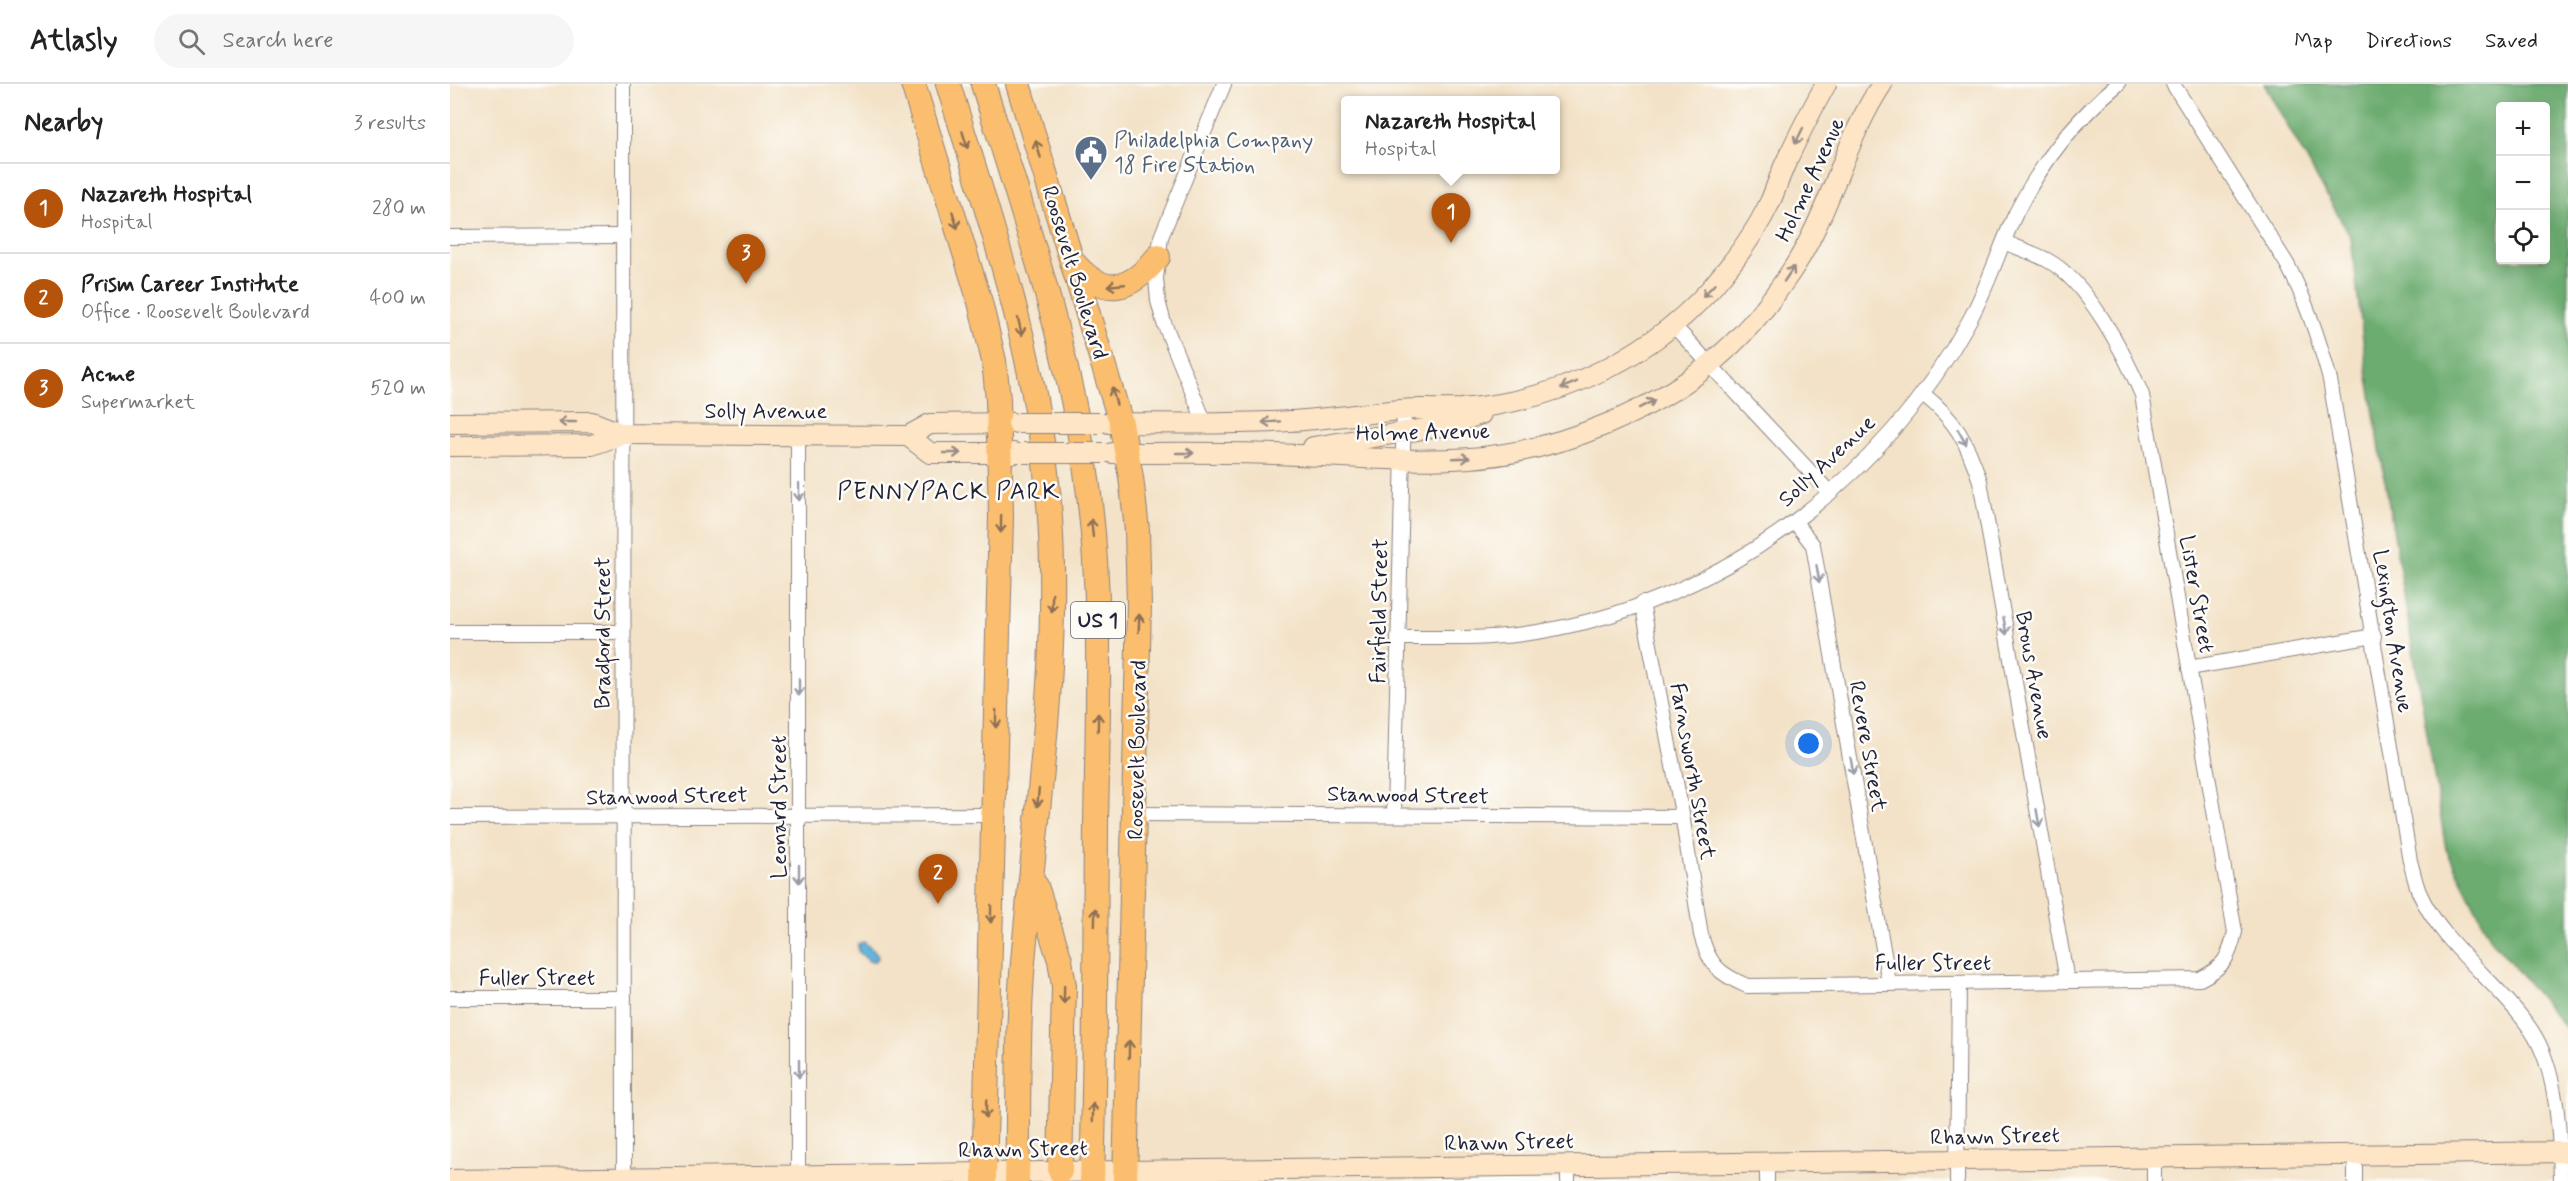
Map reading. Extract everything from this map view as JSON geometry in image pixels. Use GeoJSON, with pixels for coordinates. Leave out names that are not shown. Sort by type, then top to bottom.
{"type":"FeatureCollection","features":[{"type":"Feature","properties":{"kind":"highway"},"geometry":{"type":"LineString","coordinates":[[914,84],[988,331],[1009,424],[1012,453],[993,815],[984,1177]]}},
{"type":"Feature","properties":{"kind":"highway","name":"US 1"},"geometry":{"type":"LineString","coordinates":[[948,84],[1017,312],[1038,410],[1051,518],[1051,626],[1021,1004],[1017,1176]]}},
{"type":"Feature","properties":{"kind":"highway","name":"Roosevelt Boulevard"},"geometry":{"type":"LineString","coordinates":[[983,84],[1054,314],[1067,366],[1092,527],[1099,635],[1092,1176]]}},
{"type":"Feature","properties":{"kind":"highway","name":"Roosevelt Boulevard"},"geometry":{"type":"LineString","coordinates":[[1018,84],[1073,262],[1115,453],[1137,530],[1139,596],[1126,1176]]}},
{"type":"Feature","properties":{"kind":"highway"},"geometry":{"type":"LineString","coordinates":[[1073,262],[1098,284],[1117,286],[1125,285],[1143,274],[1158,257]]}},
{"type":"Feature","properties":{"kind":"highway"},"geometry":{"type":"LineString","coordinates":[[1033,857],[1037,893],[1060,960],[1064,986],[1054,1175]]}},
{"type":"Feature","properties":{"kind":"main road","name":"Holme Avenue"},"geometry":{"type":"LineString","coordinates":[[1009,424],[1301,421],[1404,409],[1461,408],[1518,400],[1564,387],[1628,357],[1674,326],[1722,276],[1750,237],[1770,202],[1785,163],[1826,84]]}},
{"type":"Feature","properties":{"kind":"main road","name":"Holme Avenue"},"geometry":{"type":"LineString","coordinates":[[1012,453],[1271,453],[1403,459],[1471,458],[1509,453],[1559,441],[1610,422],[1648,403],[1710,364],[1736,340],[1792,271],[1820,216],[1858,127],[1882,84]]}},
{"type":"Feature","properties":{"kind":"main road"},"geometry":{"type":"LineString","coordinates":[[1271,453],[1448,425],[1518,400]]}},
{"type":"Feature","properties":{"kind":"main road","name":"Solly Avenue"},"geometry":{"type":"LineString","coordinates":[[450,423],[592,422],[623,434],[909,436],[930,423],[1009,424]]}},
{"type":"Feature","properties":{"kind":"main road","name":"Solly Avenue"},"geometry":{"type":"LineString","coordinates":[[450,446],[592,446],[623,434]]}},
{"type":"Feature","properties":{"kind":"main road"},"geometry":{"type":"LineString","coordinates":[[909,436],[930,453],[1012,453]]}},
{"type":"Feature","properties":{"kind":"main road","name":"Rhawn Street"},"geometry":{"type":"LineString","coordinates":[[450,1180],[1767,1172],[1957,1159],[2564,1152]]}},
{"type":"Feature","properties":{"kind":"street","name":"Bradford Street"},"geometry":{"type":"LineString","coordinates":[[623,84],[624,1180]]}},
{"type":"Feature","properties":{"kind":"street"},"geometry":{"type":"LineString","coordinates":[[1205,423],[1161,312],[1156,278],[1158,257],[1168,218],[1224,84]]}},
{"type":"Feature","properties":{"kind":"street","name":"Solly Avenue"},"geometry":{"type":"LineString","coordinates":[[1398,638],[1469,639],[1555,629],[1642,603],[1719,569],[1795,522],[1877,449],[1923,394],[1969,321],[2016,215],[2052,153],[2075,125],[2118,84]]}},
{"type":"Feature","properties":{"kind":"street","name":"Lexington Avenue"},"geometry":{"type":"LineString","coordinates":[[2173,84],[2287,264],[2303,293],[2316,326],[2330,380],[2410,861],[2419,892],[2436,921],[2456,946],[2515,1008],[2533,1032],[2551,1075],[2564,1152],[2561,1181]]}},
{"type":"Feature","properties":{"kind":"street"},"geometry":{"type":"LineString","coordinates":[[450,237],[623,236]]}},
{"type":"Feature","properties":{"kind":"street","name":"Lister Street"},"geometry":{"type":"LineString","coordinates":[[2004,242],[2047,260],[2081,288],[2130,365],[2142,395],[2235,932],[2230,954],[2216,971],[2200,979],[2181,980]]}},
{"type":"Feature","properties":{"kind":"street"},"geometry":{"type":"LineString","coordinates":[[1674,326],[1830,493]]}},
{"type":"Feature","properties":{"kind":"street","name":"Brous Avenue"},"geometry":{"type":"LineString","coordinates":[[1923,394],[1940,407],[1962,434],[1980,482],[2067,981]]}},
{"type":"Feature","properties":{"kind":"street","name":"Fairfield Street"},"geometry":{"type":"LineString","coordinates":[[1394,815],[1404,409]]}},
{"type":"Feature","properties":{"kind":"street","name":"Leonard Street"},"geometry":{"type":"LineString","coordinates":[[798,434],[800,815],[798,1178]]}},
{"type":"Feature","properties":{"kind":"street","name":"Revere Street"},"geometry":{"type":"LineString","coordinates":[[1795,522],[1813,545],[1889,983]]}},
{"type":"Feature","properties":{"kind":"street","name":"Farnsworth Street"},"geometry":{"type":"LineString","coordinates":[[1642,603],[1704,946]]}},
{"type":"Feature","properties":{"kind":"street"},"geometry":{"type":"LineString","coordinates":[[450,632],[623,632]]}},
{"type":"Feature","properties":{"kind":"street"},"geometry":{"type":"LineString","coordinates":[[2189,668],[2374,636]]}},
{"type":"Feature","properties":{"kind":"street","name":"Stanwood Street"},"geometry":{"type":"LineString","coordinates":[[1134,814],[1682,817]]}},
{"type":"Feature","properties":{"kind":"street","name":"Stanwood Street"},"geometry":{"type":"LineString","coordinates":[[450,817],[993,815]]}},
{"type":"Feature","properties":{"kind":"street","name":"Fuller Street"},"geometry":{"type":"LineString","coordinates":[[1704,946],[1714,967],[1726,978],[1748,986],[2181,980]]}},
{"type":"Feature","properties":{"kind":"street"},"geometry":{"type":"LineString","coordinates":[[1957,1181],[1959,984]]}},
{"type":"Feature","properties":{"kind":"street","name":"Fuller Street"},"geometry":{"type":"LineString","coordinates":[[450,998],[624,998]]}},
{"type":"Feature","properties":{"kind":"street"},"geometry":{"type":"LineString","coordinates":[[2355,1153],[2355,1181]]}},
{"type":"Feature","properties":{"kind":"street"},"geometry":{"type":"LineString","coordinates":[[2154,1157],[2154,1181]]}},
{"type":"Feature","properties":{"kind":"green space"},"geometry":{"type":"Polygon","coordinates":[[[2264,84],[2568,84],[2568,1031],[2491,939],[2446,849],[2366,365],[2351,238],[2264,84]]]}},
{"type":"Feature","properties":{"kind":"water"},"geometry":{"type":"Polygon","coordinates":[[[864,942],[877,954],[878,958],[874,961],[869,961],[858,951],[858,944],[864,942]]]}},
{"type":"Feature","properties":{"kind":"place","name":"Philadelphia Company 18 Fire Station"},"geometry":{"type":"Point","coordinates":[1091,181]}},
{"type":"Feature","properties":{"kind":"place","name":"Nazareth Hospital"},"geometry":{"type":"Point","coordinates":[1451,243]}},
{"type":"Feature","properties":{"kind":"place","name":"Acme"},"geometry":{"type":"Point","coordinates":[746,284]}},
{"type":"Feature","properties":{"kind":"place","name":"Prism Career Institute"},"geometry":{"type":"Point","coordinates":[938,904]}},
{"type":"Feature","properties":{"kind":"district","name":"PENNYPACK PARK"},"geometry":{"type":"Point","coordinates":[949,491]}}]}
